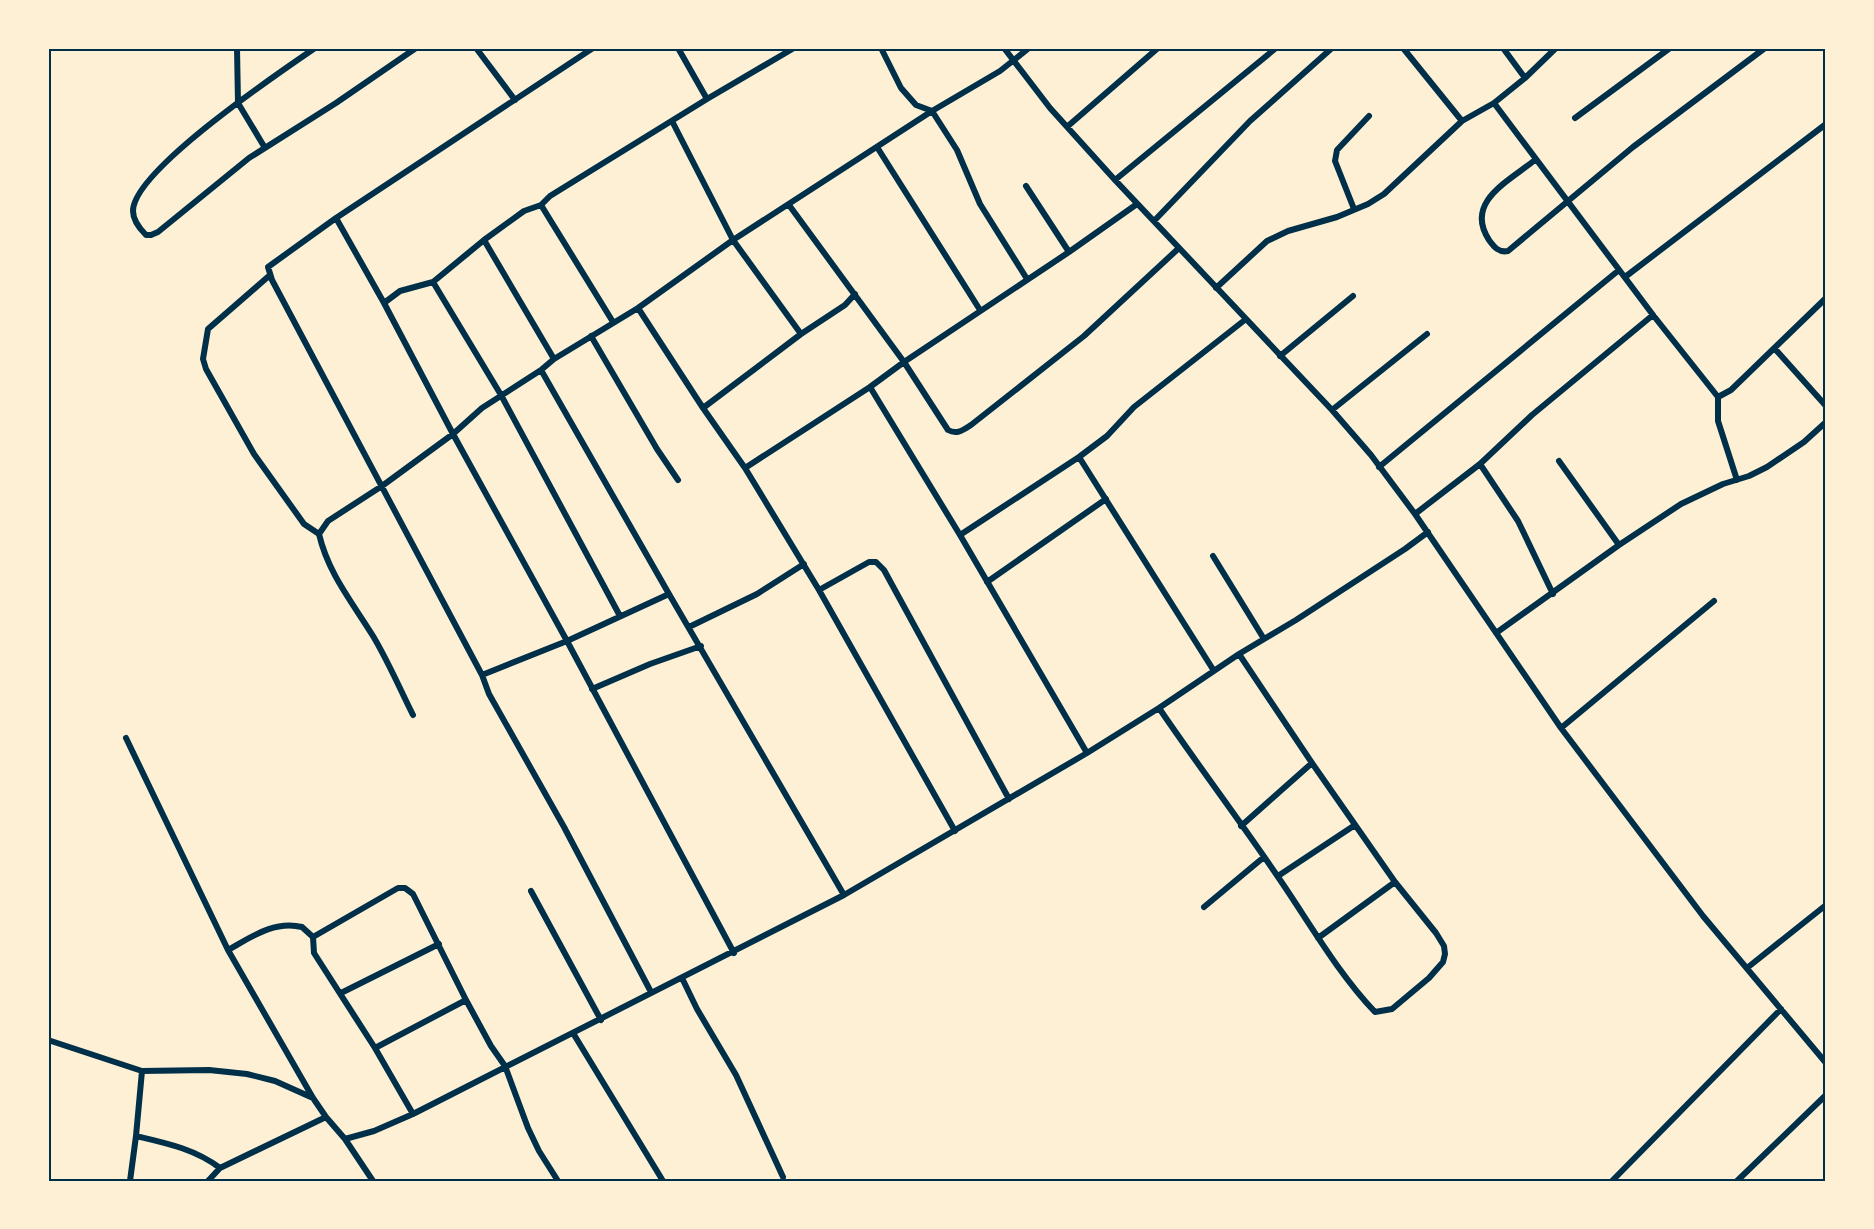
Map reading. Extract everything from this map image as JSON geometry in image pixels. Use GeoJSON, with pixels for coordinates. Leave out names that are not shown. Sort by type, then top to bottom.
{"type":"FeatureCollection","features":[{"type":"Feature","properties":{"kind":"street"},"geometry":{"type":"LineString","coordinates":[[237,48],[238,103],[265,148]]}},
{"type":"Feature","properties":{"kind":"street"},"geometry":{"type":"LineString","coordinates":[[315,48],[192,137],[141,190],[132,213],[146,235],[150,236],[158,232],[211,187],[265,148],[416,48]]}},
{"type":"Feature","properties":{"kind":"street"},"geometry":{"type":"LineString","coordinates":[[476,48],[515,100]]}},
{"type":"Feature","properties":{"kind":"street"},"geometry":{"type":"LineString","coordinates":[[593,48],[336,218],[268,267],[305,345],[482,675],[489,694],[564,827],[651,992]]}},
{"type":"Feature","properties":{"kind":"street"},"geometry":{"type":"LineString","coordinates":[[678,48],[706,99]]}},
{"type":"Feature","properties":{"kind":"street"},"geometry":{"type":"LineString","coordinates":[[384,303],[400,291],[434,282],[484,240],[524,211],[541,205],[550,196],[706,99],[794,48]]}},
{"type":"Feature","properties":{"kind":"street"},"geometry":{"type":"LineString","coordinates":[[881,48],[901,88],[916,105],[932,111],[957,150],[980,204],[1027,279]]}},
{"type":"Feature","properties":{"kind":"street"},"geometry":{"type":"LineString","coordinates":[[1004,48],[1050,108],[1137,204],[1332,410],[1379,467],[1428,532],[1561,728],[1696,907],[1826,1063]]}},
{"type":"Feature","properties":{"kind":"street"},"geometry":{"type":"LineString","coordinates":[[319,534],[328,521],[382,486],[453,434],[482,408],[554,359],[638,308],[734,240],[932,111],[960,96],[1029,48]]}},
{"type":"Feature","properties":{"kind":"street"},"geometry":{"type":"LineString","coordinates":[[1068,126],[1158,48]]}},
{"type":"Feature","properties":{"kind":"street"},"geometry":{"type":"LineString","coordinates":[[1115,180],[1276,48]]}},
{"type":"Feature","properties":{"kind":"street"},"geometry":{"type":"LineString","coordinates":[[1154,221],[1250,121],[1332,48]]}},
{"type":"Feature","properties":{"kind":"street"},"geometry":{"type":"LineString","coordinates":[[1402,48],[1462,121]]}},
{"type":"Feature","properties":{"kind":"street"},"geometry":{"type":"LineString","coordinates":[[1503,48],[1525,78]]}},
{"type":"Feature","properties":{"kind":"street"},"geometry":{"type":"LineString","coordinates":[[1216,288],[1267,241],[1288,231],[1337,217],[1368,204],[1383,194],[1462,121],[1494,103],[1525,78],[1556,48]]}},
{"type":"Feature","properties":{"kind":"street"},"geometry":{"type":"LineString","coordinates":[[1575,118],[1670,48]]}},
{"type":"Feature","properties":{"kind":"street"},"geometry":{"type":"LineString","coordinates":[[1535,160],[1488,197],[1482,208],[1480,219],[1482,226],[1493,246],[1502,251],[1508,251],[1642,140],[1765,48]]}},
{"type":"Feature","properties":{"kind":"street"},"geometry":{"type":"LineString","coordinates":[[1494,103],[1653,315],[1718,397],[1718,421],[1737,480]]}},
{"type":"Feature","properties":{"kind":"street"},"geometry":{"type":"LineString","coordinates":[[1354,209],[1335,161],[1337,150],[1369,116]]}},
{"type":"Feature","properties":{"kind":"street"},"geometry":{"type":"LineString","coordinates":[[672,121],[734,240],[801,334]]}},
{"type":"Feature","properties":{"kind":"street"},"geometry":{"type":"LineString","coordinates":[[1625,277],[1826,124]]}},
{"type":"Feature","properties":{"kind":"street"},"geometry":{"type":"LineString","coordinates":[[878,147],[980,310]]}},
{"type":"Feature","properties":{"kind":"street"},"geometry":{"type":"LineString","coordinates":[[1026,186],[1070,252]]}},
{"type":"Feature","properties":{"kind":"street"},"geometry":{"type":"LineString","coordinates":[[745,468],[870,387],[1137,204]]}},
{"type":"Feature","properties":{"kind":"street"},"geometry":{"type":"LineString","coordinates":[[541,205],[614,322]]}},
{"type":"Feature","properties":{"kind":"street"},"geometry":{"type":"LineString","coordinates":[[789,205],[904,362],[944,426],[953,433],[971,425],[1084,336],[1179,248]]}},
{"type":"Feature","properties":{"kind":"street"},"geometry":{"type":"LineString","coordinates":[[336,218],[734,953]]}},
{"type":"Feature","properties":{"kind":"street"},"geometry":{"type":"LineString","coordinates":[[484,240],[554,359]]}},
{"type":"Feature","properties":{"kind":"street"},"geometry":{"type":"LineString","coordinates":[[1379,467],[1619,270]]}},
{"type":"Feature","properties":{"kind":"street"},"geometry":{"type":"LineString","coordinates":[[270,275],[208,329],[203,359],[206,369],[254,454],[304,524],[319,534],[323,554],[339,584],[374,637],[413,715]]}},
{"type":"Feature","properties":{"kind":"street"},"geometry":{"type":"LineString","coordinates":[[434,282],[501,395],[620,616]]}},
{"type":"Feature","properties":{"kind":"street"},"geometry":{"type":"LineString","coordinates":[[703,408],[845,304],[855,294]]}},
{"type":"Feature","properties":{"kind":"street"},"geometry":{"type":"LineString","coordinates":[[1280,356],[1353,296]]}},
{"type":"Feature","properties":{"kind":"street"},"geometry":{"type":"LineString","coordinates":[[1718,397],[1731,390],[1826,298]]}},
{"type":"Feature","properties":{"kind":"street"},"geometry":{"type":"LineString","coordinates":[[638,308],[745,468],[804,564],[955,831]]}},
{"type":"Feature","properties":{"kind":"street"},"geometry":{"type":"LineString","coordinates":[[1415,514],[1480,464],[1532,415],[1653,315]]}},
{"type":"Feature","properties":{"kind":"street"},"geometry":{"type":"LineString","coordinates":[[960,535],[1107,436],[1134,407],[1246,319]]}},
{"type":"Feature","properties":{"kind":"street"},"geometry":{"type":"LineString","coordinates":[[1332,410],[1427,334]]}},
{"type":"Feature","properties":{"kind":"street"},"geometry":{"type":"LineString","coordinates":[[591,336],[657,449],[678,480]]}},
{"type":"Feature","properties":{"kind":"street"},"geometry":{"type":"LineString","coordinates":[[1775,349],[1826,406]]}},
{"type":"Feature","properties":{"kind":"street"},"geometry":{"type":"LineString","coordinates":[[541,370],[844,895]]}},
{"type":"Feature","properties":{"kind":"street"},"geometry":{"type":"LineString","coordinates":[[870,387],[960,535],[1087,753]]}},
{"type":"Feature","properties":{"kind":"street"},"geometry":{"type":"LineString","coordinates":[[1496,633],[1619,545],[1681,504],[1767,467],[1804,442],[1826,422]]}},
{"type":"Feature","properties":{"kind":"street"},"geometry":{"type":"LineString","coordinates":[[1079,457],[1214,671]]}},
{"type":"Feature","properties":{"kind":"street"},"geometry":{"type":"LineString","coordinates":[[1559,460],[1619,545]]}},
{"type":"Feature","properties":{"kind":"street"},"geometry":{"type":"LineString","coordinates":[[1480,464],[1518,521],[1553,594]]}},
{"type":"Feature","properties":{"kind":"street"},"geometry":{"type":"LineString","coordinates":[[987,582],[1106,499]]}},
{"type":"Feature","properties":{"kind":"street"},"geometry":{"type":"LineString","coordinates":[[345,1139],[374,1131],[413,1114],[601,1020],[651,992],[734,953],[844,895],[1087,753],[1428,532]]}},
{"type":"Feature","properties":{"kind":"street"},"geometry":{"type":"LineString","coordinates":[[1213,556],[1264,639]]}},
{"type":"Feature","properties":{"kind":"street"},"geometry":{"type":"LineString","coordinates":[[819,590],[869,562],[876,562],[884,570],[1009,799]]}},
{"type":"Feature","properties":{"kind":"street"},"geometry":{"type":"LineString","coordinates":[[689,627],[757,594],[804,564]]}},
{"type":"Feature","properties":{"kind":"street"},"geometry":{"type":"LineString","coordinates":[[482,675],[567,641],[669,594]]}},
{"type":"Feature","properties":{"kind":"street"},"geometry":{"type":"LineString","coordinates":[[1561,728],[1714,601]]}},
{"type":"Feature","properties":{"kind":"street"},"geometry":{"type":"LineString","coordinates":[[592,689],[700,646]]}},
{"type":"Feature","properties":{"kind":"street"},"geometry":{"type":"LineString","coordinates":[[1159,708],[1278,876],[1318,938],[1364,1000],[1375,1012],[1392,1010],[1429,978],[1443,962],[1446,954],[1444,946],[1395,882],[1239,654]]}},
{"type":"Feature","properties":{"kind":"street"},"geometry":{"type":"LineString","coordinates":[[126,738],[228,950],[313,1098],[345,1139],[373,1181]]}},
{"type":"Feature","properties":{"kind":"street"},"geometry":{"type":"LineString","coordinates":[[1241,826],[1312,763]]}},
{"type":"Feature","properties":{"kind":"street"},"geometry":{"type":"LineString","coordinates":[[1278,876],[1355,825]]}},
{"type":"Feature","properties":{"kind":"street"},"geometry":{"type":"LineString","coordinates":[[1204,907],[1264,857]]}},
{"type":"Feature","properties":{"kind":"street"},"geometry":{"type":"LineString","coordinates":[[1318,938],[1395,882]]}},
{"type":"Feature","properties":{"kind":"street"},"geometry":{"type":"LineString","coordinates":[[313,938],[398,888],[405,888],[413,894],[466,1000],[491,1046],[505,1066],[536,1143],[558,1181]]}},
{"type":"Feature","properties":{"kind":"street"},"geometry":{"type":"LineString","coordinates":[[531,891],[601,1020]]}},
{"type":"Feature","properties":{"kind":"street"},"geometry":{"type":"LineString","coordinates":[[1747,968],[1826,905]]}},
{"type":"Feature","properties":{"kind":"street"},"geometry":{"type":"LineString","coordinates":[[228,950],[258,933],[280,925],[302,927],[313,938],[314,953],[375,1048],[413,1114]]}},
{"type":"Feature","properties":{"kind":"street"},"geometry":{"type":"LineString","coordinates":[[341,993],[439,944]]}},
{"type":"Feature","properties":{"kind":"street"},"geometry":{"type":"LineString","coordinates":[[682,978],[697,1010],[736,1075],[783,1177]]}},
{"type":"Feature","properties":{"kind":"street"},"geometry":{"type":"LineString","coordinates":[[375,1048],[466,1000]]}},
{"type":"Feature","properties":{"kind":"street"},"geometry":{"type":"LineString","coordinates":[[1612,1181],[1781,1010]]}},
{"type":"Feature","properties":{"kind":"street"},"geometry":{"type":"LineString","coordinates":[[573,1033],[663,1181]]}},
{"type":"Feature","properties":{"kind":"street"},"geometry":{"type":"LineString","coordinates":[[48,1040],[142,1071],[209,1070],[247,1074],[275,1081],[313,1098]]}},
{"type":"Feature","properties":{"kind":"street"},"geometry":{"type":"LineString","coordinates":[[130,1181],[142,1071]]}},
{"type":"Feature","properties":{"kind":"street"},"geometry":{"type":"LineString","coordinates":[[1737,1181],[1826,1095]]}},
{"type":"Feature","properties":{"kind":"street"},"geometry":{"type":"LineString","coordinates":[[208,1181],[220,1168],[326,1117]]}},
{"type":"Feature","properties":{"kind":"street"},"geometry":{"type":"LineString","coordinates":[[136,1136],[194,1152],[220,1168]]}}]}
